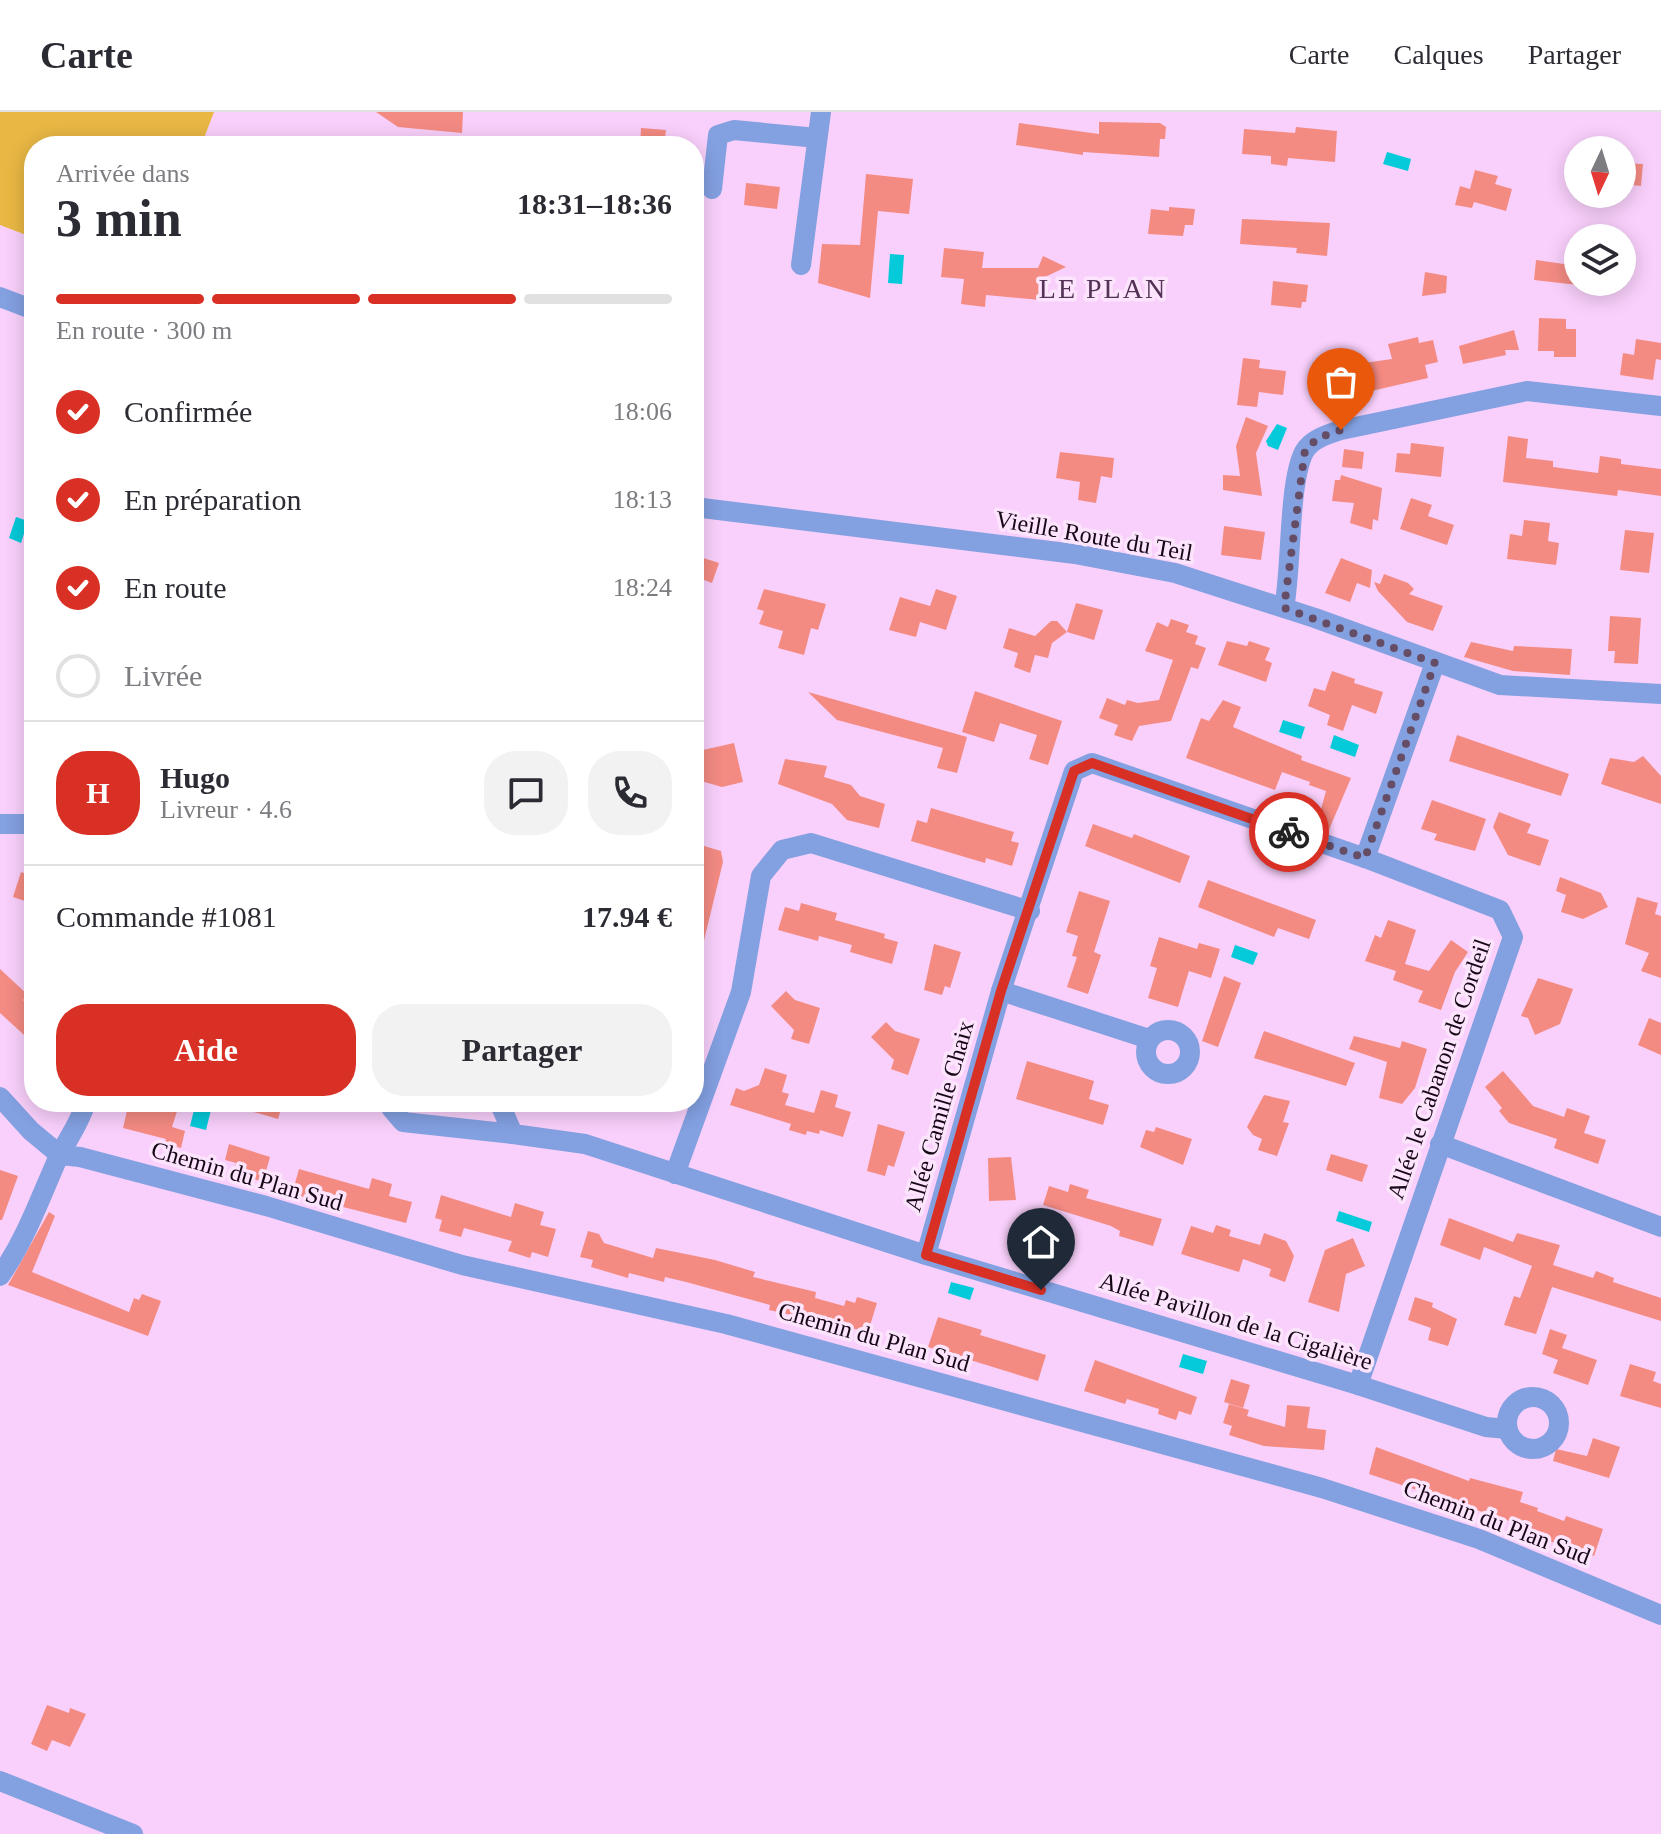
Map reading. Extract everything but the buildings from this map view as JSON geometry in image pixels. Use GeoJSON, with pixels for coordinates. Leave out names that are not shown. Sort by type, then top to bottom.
{"type":"FeatureCollection","features":[{"type":"Feature","properties":{"kind":"street"},"geometry":{"type":"LineString","coordinates":[[801,265],[821,112]]}},
{"type":"Feature","properties":{"kind":"street"},"geometry":{"type":"LineString","coordinates":[[712,189],[718,135],[734,130],[817,138]]}},
{"type":"Feature","properties":{"kind":"street"},"geometry":{"type":"LineString","coordinates":[[0,297],[24,306]]}},
{"type":"Feature","properties":{"kind":"street"},"geometry":{"type":"LineString","coordinates":[[1284,608],[1298,478],[1305,450],[1318,438],[1341,430],[1527,391],[1661,406]]}},
{"type":"Feature","properties":{"kind":"street","name":"Vieille Route du Teil"},"geometry":{"type":"LineString","coordinates":[[704,508],[1075,554],[1175,573],[1284,608],[1500,685],[1661,694]]}},
{"type":"Feature","properties":{"kind":"street"},"geometry":{"type":"LineString","coordinates":[[1365,858],[1435,663]]}},
{"type":"Feature","properties":{"kind":"street","name":"Allée Camille Chaix"},"geometry":{"type":"LineString","coordinates":[[926,1255],[1001,991],[1074,771],[1092,763],[1365,858]]}},
{"type":"Feature","properties":{"kind":"street"},"geometry":{"type":"LineString","coordinates":[[0,824],[24,824]]}},
{"type":"Feature","properties":{"kind":"street"},"geometry":{"type":"LineString","coordinates":[[704,1094],[741,992],[761,876],[782,850],[811,843],[1030,911]]}},
{"type":"Feature","properties":{"kind":"street","name":"Allée le Cabanon de Cordeil"},"geometry":{"type":"LineString","coordinates":[[1358,1385],[1513,937],[1500,910],[1365,858]]}},
{"type":"Feature","properties":{"kind":"street"},"geometry":{"type":"LineString","coordinates":[[1001,991],[1149,1039]]}},
{"type":"Feature","properties":{"kind":"street","name":"Chemin du Plan Sud"},"geometry":{"type":"LineString","coordinates":[[0,1097],[31,1131],[60,1155],[80,1157],[266,1206],[517,1279],[726,1324],[1322,1488],[1479,1539],[1661,1615]]}},
{"type":"Feature","properties":{"kind":"street"},"geometry":{"type":"LineString","coordinates":[[0,1276],[16,1253],[83,1112]]}},
{"type":"Feature","properties":{"kind":"street","name":"Allée Pavillon de la Cigalière"},"geometry":{"type":"LineString","coordinates":[[394,1112],[403,1122],[585,1144],[926,1255],[1358,1385],[1486,1427],[1507,1429]]}},
{"type":"Feature","properties":{"kind":"street"},"geometry":{"type":"LineString","coordinates":[[503,1112],[513,1134]]}},
{"type":"Feature","properties":{"kind":"street"},"geometry":{"type":"LineString","coordinates":[[675,1174],[697,1112]]}},
{"type":"Feature","properties":{"kind":"street"},"geometry":{"type":"LineString","coordinates":[[1440,1144],[1661,1227]]}},
{"type":"Feature","properties":{"kind":"street"},"geometry":{"type":"LineString","coordinates":[[0,1781],[133,1834]]}},
{"type":"Feature","properties":{"kind":"shaded area"},"geometry":{"type":"Polygon","coordinates":[[[0,112],[214,112],[205,136],[24,136],[24,234],[0,225],[0,112]]]}},
{"type":"Feature","properties":{"kind":"shaded area"},"geometry":{"type":"Polygon","coordinates":[[[1387,152],[1411,159],[1408,171],[1383,164],[1387,152]]]}},
{"type":"Feature","properties":{"kind":"shaded area"},"geometry":{"type":"Polygon","coordinates":[[[890,254],[904,255],[902,284],[888,283],[890,254]]]}},
{"type":"Feature","properties":{"kind":"shaded area"},"geometry":{"type":"Polygon","coordinates":[[[1277,424],[1287,428],[1278,450],[1268,446],[1266,441],[1277,424]]]}},
{"type":"Feature","properties":{"kind":"shaded area"},"geometry":{"type":"Polygon","coordinates":[[[16,517],[24,520],[21,543],[9,538],[16,517]]]}},
{"type":"Feature","properties":{"kind":"shaded area"},"geometry":{"type":"Polygon","coordinates":[[[1283,720],[1305,727],[1301,739],[1279,732],[1283,720]]]}},
{"type":"Feature","properties":{"kind":"shaded area"},"geometry":{"type":"Polygon","coordinates":[[[1334,735],[1359,745],[1355,757],[1330,748],[1334,735]]]}},
{"type":"Feature","properties":{"kind":"shaded area"},"geometry":{"type":"Polygon","coordinates":[[[1235,945],[1258,953],[1253,965],[1231,957],[1235,945]]]}},
{"type":"Feature","properties":{"kind":"shaded area"},"geometry":{"type":"Polygon","coordinates":[[[194,1112],[210,1112],[206,1130],[190,1126],[194,1112]]]}},
{"type":"Feature","properties":{"kind":"shaded area"},"geometry":{"type":"Polygon","coordinates":[[[1339,1211],[1372,1222],[1369,1232],[1336,1221],[1339,1211]]]}},
{"type":"Feature","properties":{"kind":"shaded area"},"geometry":{"type":"Polygon","coordinates":[[[951,1282],[974,1288],[970,1300],[948,1293],[951,1282]]]}},
{"type":"Feature","properties":{"kind":"shaded area"},"geometry":{"type":"Polygon","coordinates":[[[1183,1354],[1207,1361],[1203,1374],[1179,1367],[1183,1354]]]}},
{"type":"Feature","properties":{"kind":"way so far"},"geometry":{"type":"LineString","coordinates":[[1289,832],[1365,858],[1435,663],[1284,608],[1298,478],[1305,450],[1318,438],[1341,430]]}},
{"type":"Feature","properties":{"kind":"district","name":"LE PLAN"},"geometry":{"type":"Point","coordinates":[1103,288]}},
{"type":"Feature","properties":{"kind":"route"},"geometry":{"type":"LineString","coordinates":[[1041,1290],[926,1255],[1001,991],[1074,771],[1092,763],[1289,832]]}}]}
